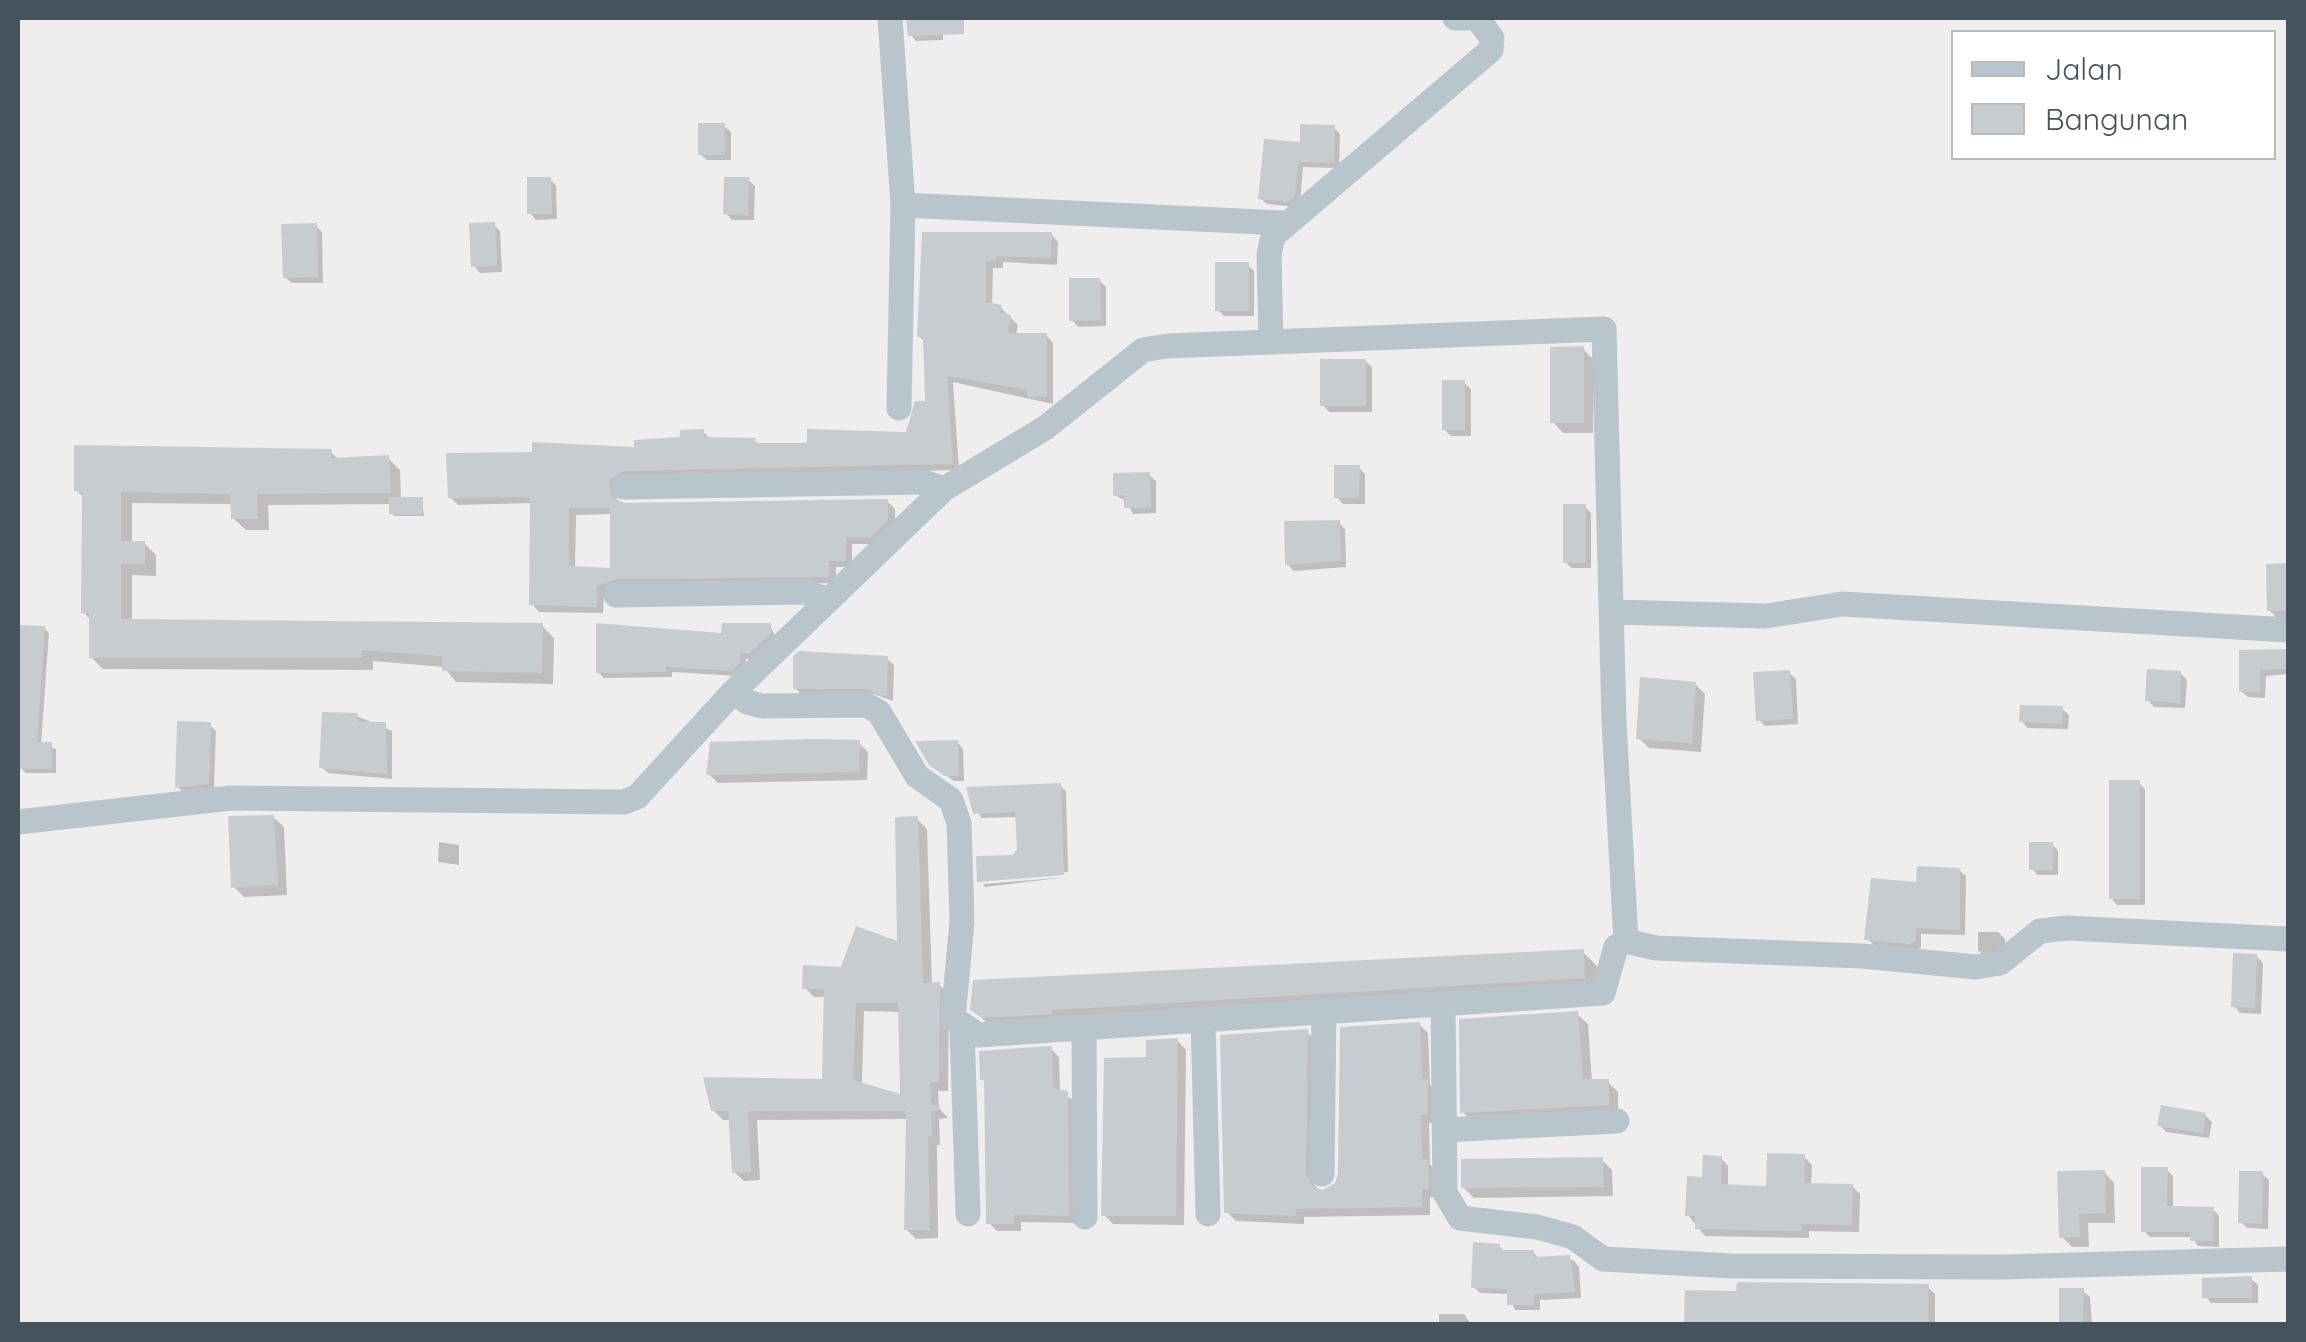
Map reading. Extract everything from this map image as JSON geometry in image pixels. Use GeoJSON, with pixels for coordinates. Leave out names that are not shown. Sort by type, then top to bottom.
{"type":"FeatureCollection","features":[{"type":"Feature","properties":{"kind":"street"},"geometry":{"type":"LineString","coordinates":[[890,18],[903,205],[899,408]]}},
{"type":"Feature","properties":{"kind":"street"},"geometry":{"type":"LineString","coordinates":[[1272,341],[1269,255],[1273,236],[1282,223],[1490,50],[1488,28],[1477,18],[1455,18]]}},
{"type":"Feature","properties":{"kind":"street"},"geometry":{"type":"LineString","coordinates":[[903,205],[1282,223]]}},
{"type":"Feature","properties":{"kind":"street"},"geometry":{"type":"LineString","coordinates":[[18,822],[231,798],[624,802],[638,797],[734,691],[944,490],[1044,428],[1143,350],[1272,341],[1604,329],[1626,942]]}},
{"type":"Feature","properties":{"kind":"street"},"geometry":{"type":"LineString","coordinates":[[624,487],[924,482],[944,490]]}},
{"type":"Feature","properties":{"kind":"street"},"geometry":{"type":"LineString","coordinates":[[616,595],[804,592],[827,599]]}},
{"type":"Feature","properties":{"kind":"street"},"geometry":{"type":"LineString","coordinates":[[1612,612],[1766,616],[1842,604],[2288,630]]}},
{"type":"Feature","properties":{"kind":"street"},"geometry":{"type":"LineString","coordinates":[[734,691],[746,702],[762,706],[866,705],[879,712],[917,776],[951,800],[958,823],[962,922],[953,1018],[962,1028],[996,1037],[1324,1010],[1603,993],[1616,947],[1626,942],[1656,948],[1862,956],[1976,967],[2000,963],[2040,931],[2067,928],[2288,939]]}},
{"type":"Feature","properties":{"kind":"street"},"geometry":{"type":"LineString","coordinates":[[1443,1004],[1445,1192],[1460,1218],[1538,1227],[1573,1237],[1603,1260],[1732,1266],[2002,1267],[2288,1259]]}},
{"type":"Feature","properties":{"kind":"street"},"geometry":{"type":"LineString","coordinates":[[1322,1174],[1324,1010]]}},
{"type":"Feature","properties":{"kind":"street"},"geometry":{"type":"LineString","coordinates":[[1202,1020],[1208,1214]]}},
{"type":"Feature","properties":{"kind":"street"},"geometry":{"type":"LineString","coordinates":[[962,1028],[968,1214]]}},
{"type":"Feature","properties":{"kind":"street"},"geometry":{"type":"LineString","coordinates":[[1084,1029],[1085,1216]]}},
{"type":"Feature","properties":{"kind":"street"},"geometry":{"type":"LineString","coordinates":[[1444,1130],[1617,1122]]}},
{"type":"Feature","properties":{"kind":"building"},"geometry":{"type":"Polygon","coordinates":[[[906,18],[964,18],[964,34],[908,36],[906,18]]]}},
{"type":"Feature","properties":{"kind":"building"},"geometry":{"type":"Polygon","coordinates":[[[698,123],[725,123],[725,155],[698,155],[698,123]]]}},
{"type":"Feature","properties":{"kind":"building"},"geometry":{"type":"Polygon","coordinates":[[[1300,124],[1335,125],[1334,163],[1298,162],[1295,196],[1288,202],[1258,199],[1264,139],[1300,142],[1300,124]]]}},
{"type":"Feature","properties":{"kind":"building"},"geometry":{"type":"Polygon","coordinates":[[[527,177],[551,177],[552,214],[527,214],[527,177]]]}},
{"type":"Feature","properties":{"kind":"building"},"geometry":{"type":"Polygon","coordinates":[[[724,177],[749,177],[748,215],[723,214],[724,177]]]}},
{"type":"Feature","properties":{"kind":"building"},"geometry":{"type":"Polygon","coordinates":[[[495,222],[497,266],[471,267],[469,223],[495,222]]]}},
{"type":"Feature","properties":{"kind":"building"},"geometry":{"type":"Polygon","coordinates":[[[317,223],[318,277],[283,278],[281,224],[317,223]]]}},
{"type":"Feature","properties":{"kind":"building"},"geometry":{"type":"Polygon","coordinates":[[[922,232],[1052,232],[1051,258],[996,256],[996,261],[986,261],[986,302],[1002,305],[1000,313],[1011,315],[1008,333],[1047,333],[1047,397],[1027,397],[1027,390],[947,376],[953,464],[624,471],[609,480],[611,496],[624,503],[888,499],[888,520],[870,538],[846,537],[846,561],[829,561],[829,577],[616,579],[597,586],[597,607],[529,605],[530,497],[448,498],[446,453],[532,452],[532,442],[634,447],[634,440],[680,437],[680,430],[704,429],[704,437],[756,438],[755,443],[807,443],[807,429],[906,432],[915,401],[925,401],[923,337],[917,337],[922,232]],[[569,508],[569,566],[610,568],[610,508],[569,508]]]}},
{"type":"Feature","properties":{"kind":"building"},"geometry":{"type":"Polygon","coordinates":[[[1215,262],[1249,262],[1249,311],[1215,311],[1215,262]]]}},
{"type":"Feature","properties":{"kind":"building"},"geometry":{"type":"Polygon","coordinates":[[[1069,278],[1100,278],[1101,320],[1069,321],[1069,278]]]}},
{"type":"Feature","properties":{"kind":"building"},"geometry":{"type":"Polygon","coordinates":[[[1584,346],[1584,423],[1550,423],[1550,347],[1584,346]]]}},
{"type":"Feature","properties":{"kind":"building"},"geometry":{"type":"Polygon","coordinates":[[[1320,359],[1366,359],[1366,406],[1320,406],[1320,359]]]}},
{"type":"Feature","properties":{"kind":"building"},"geometry":{"type":"Polygon","coordinates":[[[1442,380],[1465,380],[1465,430],[1442,430],[1442,380]]]}},
{"type":"Feature","properties":{"kind":"building"},"geometry":{"type":"Polygon","coordinates":[[[74,445],[332,449],[331,458],[389,455],[391,493],[257,494],[258,519],[231,519],[230,494],[121,492],[121,541],[145,541],[145,564],[121,564],[121,619],[543,623],[542,673],[442,671],[442,656],[362,650],[362,658],[89,658],[89,613],[81,613],[82,492],[74,491],[74,445]]]}},
{"type":"Feature","properties":{"kind":"building"},"geometry":{"type":"Polygon","coordinates":[[[1334,465],[1360,465],[1359,498],[1334,498],[1334,465]]]}},
{"type":"Feature","properties":{"kind":"building"},"geometry":{"type":"Polygon","coordinates":[[[1150,472],[1151,508],[1124,508],[1124,495],[1113,496],[1113,473],[1150,472]]]}},
{"type":"Feature","properties":{"kind":"building"},"geometry":{"type":"Polygon","coordinates":[[[389,497],[423,497],[422,515],[389,514],[389,497]]]}},
{"type":"Feature","properties":{"kind":"building"},"geometry":{"type":"Polygon","coordinates":[[[1563,504],[1586,504],[1586,563],[1563,563],[1563,504]]]}},
{"type":"Feature","properties":{"kind":"building"},"geometry":{"type":"Polygon","coordinates":[[[1340,520],[1341,561],[1285,565],[1284,521],[1340,520]]]}},
{"type":"Feature","properties":{"kind":"building"},"geometry":{"type":"Polygon","coordinates":[[[2288,563],[2288,611],[2267,611],[2266,564],[2288,563]]]}},
{"type":"Feature","properties":{"kind":"building"},"geometry":{"type":"Polygon","coordinates":[[[596,623],[721,633],[722,623],[771,623],[771,633],[750,653],[740,653],[740,663],[732,671],[666,667],[666,672],[596,673],[596,623]]]}},
{"type":"Feature","properties":{"kind":"building"},"geometry":{"type":"Polygon","coordinates":[[[18,625],[45,626],[37,742],[52,742],[52,769],[19,769],[18,625]]]}},
{"type":"Feature","properties":{"kind":"building"},"geometry":{"type":"Polygon","coordinates":[[[2288,649],[2288,669],[2260,670],[2260,692],[2239,692],[2239,650],[2288,649]]]}},
{"type":"Feature","properties":{"kind":"building"},"geometry":{"type":"Polygon","coordinates":[[[799,651],[888,656],[887,697],[866,689],[793,689],[793,656],[799,651]]]}},
{"type":"Feature","properties":{"kind":"building"},"geometry":{"type":"Polygon","coordinates":[[[2147,669],[2181,671],[2180,703],[2145,701],[2147,669]]]}},
{"type":"Feature","properties":{"kind":"building"},"geometry":{"type":"Polygon","coordinates":[[[1790,670],[1793,719],[1756,721],[1753,672],[1790,670]]]}},
{"type":"Feature","properties":{"kind":"building"},"geometry":{"type":"Polygon","coordinates":[[[1640,677],[1696,682],[1692,743],[1636,739],[1640,677]]]}},
{"type":"Feature","properties":{"kind":"building"},"geometry":{"type":"Polygon","coordinates":[[[2020,705],[2063,706],[2062,724],[2019,722],[2020,705]]]}},
{"type":"Feature","properties":{"kind":"building"},"geometry":{"type":"Polygon","coordinates":[[[322,712],[358,713],[358,722],[386,722],[387,774],[319,768],[322,712]]]}},
{"type":"Feature","properties":{"kind":"building"},"geometry":{"type":"Polygon","coordinates":[[[177,721],[211,722],[209,784],[175,788],[177,721]]]}},
{"type":"Feature","properties":{"kind":"building"},"geometry":{"type":"Polygon","coordinates":[[[860,740],[859,772],[706,775],[710,742],[860,740]]]}},
{"type":"Feature","properties":{"kind":"building"},"geometry":{"type":"Polygon","coordinates":[[[958,740],[959,776],[945,776],[929,765],[915,741],[958,740]]]}},
{"type":"Feature","properties":{"kind":"building"},"geometry":{"type":"Polygon","coordinates":[[[2109,780],[2140,780],[2140,899],[2109,899],[2109,780]]]}},
{"type":"Feature","properties":{"kind":"building"},"geometry":{"type":"Polygon","coordinates":[[[1061,783],[1064,875],[977,882],[976,856],[1013,855],[1017,849],[1015,812],[973,814],[966,787],[1061,783]]]}},
{"type":"Feature","properties":{"kind":"building"},"geometry":{"type":"Polygon","coordinates":[[[274,815],[278,885],[231,888],[228,816],[274,815]]]}},
{"type":"Feature","properties":{"kind":"building"},"geometry":{"type":"Polygon","coordinates":[[[918,816],[923,983],[940,982],[939,1082],[930,1082],[931,1103],[940,1106],[939,1111],[931,1111],[932,1136],[928,1136],[930,1230],[904,1230],[906,1111],[748,1111],[751,1172],[732,1173],[728,1111],[711,1111],[703,1077],[822,1079],[824,989],[802,989],[803,965],[841,967],[856,926],[897,941],[895,817],[918,816]],[[856,1003],[853,1080],[900,1094],[898,1003],[856,1003]]]}},
{"type":"Feature","properties":{"kind":"building"},"geometry":{"type":"Polygon","coordinates":[[[2029,842],[2053,842],[2053,870],[2029,870],[2029,842]]]}},
{"type":"Feature","properties":{"kind":"building"},"geometry":{"type":"Polygon","coordinates":[[[1917,866],[1960,868],[1960,930],[1916,928],[1916,941],[1909,944],[1864,940],[1871,878],[1916,882],[1917,866]]]}},
{"type":"Feature","properties":{"kind":"building"},"geometry":{"type":"Polygon","coordinates":[[[1584,949],[1585,978],[1052,1010],[1052,1014],[982,1018],[970,1010],[973,980],[1584,949]]]}},
{"type":"Feature","properties":{"kind":"building"},"geometry":{"type":"Polygon","coordinates":[[[2233,953],[2257,954],[2255,1008],[2231,1007],[2233,953]]]}},
{"type":"Feature","properties":{"kind":"building"},"geometry":{"type":"Polygon","coordinates":[[[1578,1011],[1583,1079],[1609,1079],[1609,1105],[1460,1113],[1459,1019],[1578,1011]]]}},
{"type":"Feature","properties":{"kind":"building"},"geometry":{"type":"Polygon","coordinates":[[[1420,1022],[1422,1079],[1428,1079],[1428,1115],[1421,1115],[1422,1159],[1428,1159],[1429,1189],[1422,1189],[1422,1207],[1296,1209],[1296,1216],[1224,1213],[1220,1035],[1308,1029],[1306,1174],[1313,1187],[1323,1190],[1335,1183],[1338,1174],[1340,1027],[1420,1022]]]}},
{"type":"Feature","properties":{"kind":"building"},"geometry":{"type":"Polygon","coordinates":[[[1178,1038],[1176,1216],[1101,1216],[1104,1058],[1146,1057],[1146,1040],[1178,1038]]]}},
{"type":"Feature","properties":{"kind":"building"},"geometry":{"type":"Polygon","coordinates":[[[1052,1046],[1053,1088],[1068,1091],[1069,1216],[1014,1215],[1014,1224],[986,1224],[984,1080],[980,1080],[979,1051],[1052,1046]]]}},
{"type":"Feature","properties":{"kind":"building"},"geometry":{"type":"Polygon","coordinates":[[[2161,1105],[2206,1113],[2203,1133],[2157,1126],[2161,1105]]]}},
{"type":"Feature","properties":{"kind":"building"},"geometry":{"type":"Polygon","coordinates":[[[1767,1153],[1805,1154],[1804,1183],[1853,1184],[1852,1225],[1802,1224],[1802,1231],[1695,1229],[1695,1216],[1685,1216],[1687,1176],[1702,1177],[1703,1155],[1722,1156],[1721,1184],[1766,1186],[1767,1153]]]}},
{"type":"Feature","properties":{"kind":"building"},"geometry":{"type":"Polygon","coordinates":[[[1603,1157],[1604,1187],[1461,1188],[1461,1159],[1603,1157]]]}},
{"type":"Feature","properties":{"kind":"building"},"geometry":{"type":"Polygon","coordinates":[[[2141,1167],[2168,1167],[2167,1206],[2214,1207],[2213,1241],[2190,1241],[2190,1232],[2141,1232],[2141,1167]]]}},
{"type":"Feature","properties":{"kind":"building"},"geometry":{"type":"Polygon","coordinates":[[[2105,1170],[2106,1213],[2079,1214],[2080,1237],[2059,1238],[2057,1171],[2105,1170]]]}},
{"type":"Feature","properties":{"kind":"building"},"geometry":{"type":"Polygon","coordinates":[[[2239,1171],[2263,1171],[2262,1224],[2238,1223],[2239,1171]]]}},
{"type":"Feature","properties":{"kind":"building"},"geometry":{"type":"Polygon","coordinates":[[[1473,1242],[1500,1244],[1500,1250],[1534,1250],[1534,1257],[1570,1255],[1575,1292],[1534,1294],[1534,1305],[1507,1305],[1507,1289],[1471,1288],[1473,1242]]]}},
{"type":"Feature","properties":{"kind":"building"},"geometry":{"type":"Polygon","coordinates":[[[2252,1276],[2252,1298],[2202,1298],[2202,1278],[2252,1276]]]}},
{"type":"Feature","properties":{"kind":"building"},"geometry":{"type":"Polygon","coordinates":[[[1737,1282],[1929,1284],[1928,1324],[1684,1324],[1685,1290],[1736,1291],[1737,1282]]]}},
{"type":"Feature","properties":{"kind":"building"},"geometry":{"type":"Polygon","coordinates":[[[2059,1288],[2084,1288],[2083,1324],[2059,1324],[2059,1288]]]}}]}
